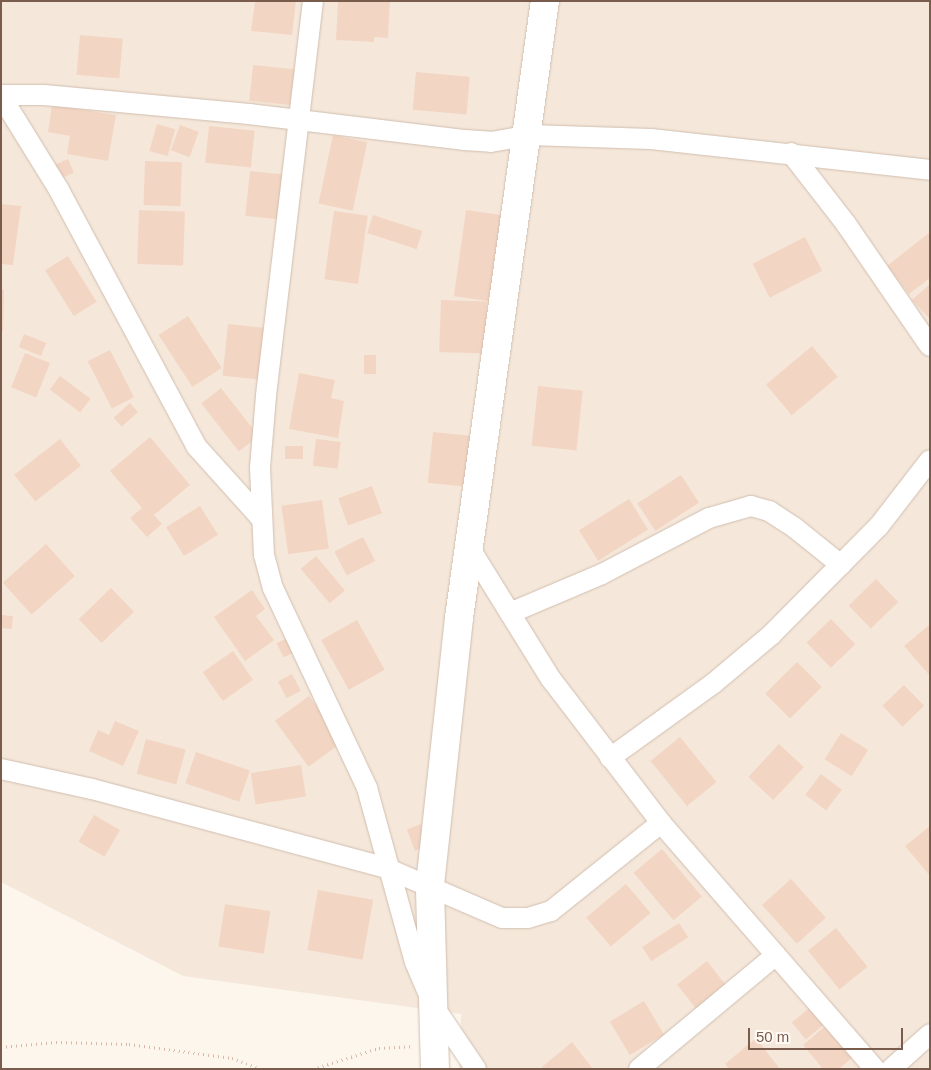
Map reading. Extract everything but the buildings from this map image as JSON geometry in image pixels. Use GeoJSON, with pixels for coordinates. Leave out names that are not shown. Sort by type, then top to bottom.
{"type":"FeatureCollection","features":[{"type":"Feature","properties":{"kind":"main road"},"geometry":{"type":"LineString","coordinates":[[434,1056],[430,886],[469,547],[529,135],[545,1]]}},
{"type":"Feature","properties":{"kind":"street"},"geometry":{"type":"LineString","coordinates":[[313,1],[297,121],[266,405],[260,517],[272,588],[367,788],[386,868],[415,962],[434,1007],[476,1069]]}},
{"type":"Feature","properties":{"kind":"street"},"geometry":{"type":"LineString","coordinates":[[1,95],[64,96],[491,142],[529,135],[651,139],[792,152],[930,170]]}},
{"type":"Feature","properties":{"kind":"street"},"geometry":{"type":"LineString","coordinates":[[1,95],[59,190],[196,446],[260,517]]}},
{"type":"Feature","properties":{"kind":"street"},"geometry":{"type":"LineString","coordinates":[[792,152],[846,224],[930,346]]}},
{"type":"Feature","properties":{"kind":"street"},"geometry":{"type":"LineString","coordinates":[[610,758],[714,683],[771,635],[879,526],[930,460]]}},
{"type":"Feature","properties":{"kind":"street"},"geometry":{"type":"LineString","coordinates":[[510,613],[602,574],[709,518],[751,506],[789,524],[841,565]]}},
{"type":"Feature","properties":{"kind":"street"},"geometry":{"type":"LineString","coordinates":[[469,547],[551,679],[610,758],[661,823],[874,1069]]}},
{"type":"Feature","properties":{"kind":"street"},"geometry":{"type":"LineString","coordinates":[[1,769],[92,789],[386,868],[502,918],[528,918],[551,911],[661,823]]}},
{"type":"Feature","properties":{"kind":"street"},"geometry":{"type":"LineString","coordinates":[[639,1069],[776,955]]}},
{"type":"Feature","properties":{"kind":"street"},"geometry":{"type":"LineString","coordinates":[[891,1069],[930,1034]]}},
{"type":"Feature","properties":{"kind":"path"},"geometry":{"type":"LineString","coordinates":[[1,1047],[56,1042],[129,1044],[232,1058],[261,1069]]}},
{"type":"Feature","properties":{"kind":"path"},"geometry":{"type":"LineString","coordinates":[[313,1069],[379,1048],[434,1056]]}},
{"type":"Feature","properties":{"kind":"shaded area"},"geometry":{"type":"Polygon","coordinates":[[[1,1],[930,1],[930,1069],[459,1069],[461,1014],[183,976],[1,882],[1,1]]]}}]}
